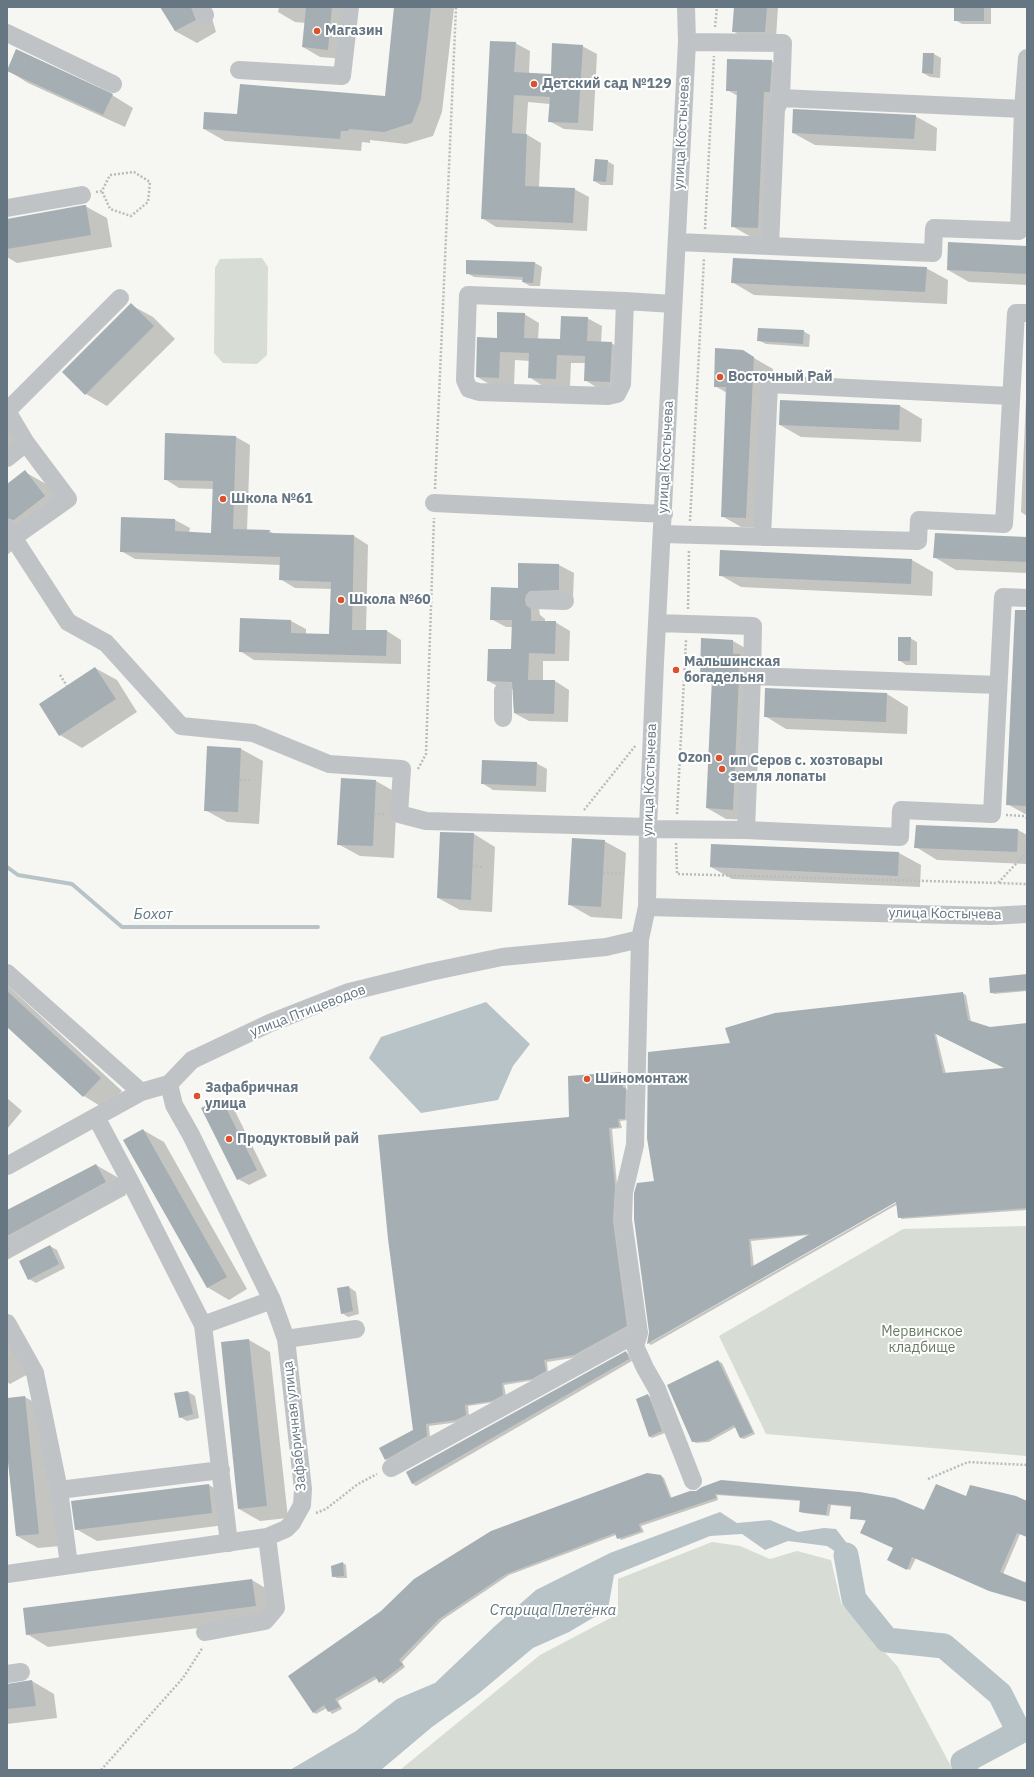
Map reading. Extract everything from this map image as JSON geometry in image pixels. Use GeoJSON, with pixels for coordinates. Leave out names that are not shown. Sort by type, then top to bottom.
{"type":"FeatureCollection","features":[{"type":"Feature","properties":{"kind":"street"},"geometry":{"type":"LineString","coordinates":[[239,70],[342,76],[350,7]]}},
{"type":"Feature","properties":{"kind":"street","name":"улица Костычева"},"geometry":{"type":"LineString","coordinates":[[686,7],[687,42],[673,304],[664,514],[652,724],[647,907],[640,939],[635,1145],[624,1192],[624,1220],[639,1332],[635,1346],[657,1389],[693,1482]]}},
{"type":"Feature","properties":{"kind":"street"},"geometry":{"type":"LineString","coordinates":[[7,33],[113,84]]}},
{"type":"Feature","properties":{"kind":"street"},"geometry":{"type":"LineString","coordinates":[[687,42],[782,43],[781,98],[776,108],[770,246]]}},
{"type":"Feature","properties":{"kind":"street"},"geometry":{"type":"LineString","coordinates":[[677,242],[932,253],[934,228],[1019,231],[1023,108],[1027,58]]}},
{"type":"Feature","properties":{"kind":"street"},"geometry":{"type":"LineString","coordinates":[[781,98],[1023,108]]}},
{"type":"Feature","properties":{"kind":"street"},"geometry":{"type":"LineString","coordinates":[[7,208],[82,195]]}},
{"type":"Feature","properties":{"kind":"street"},"geometry":{"type":"LineString","coordinates":[[625,301],[622,384],[617,394],[608,396],[487,392],[469,389],[465,380],[468,295],[625,301],[673,304]]}},
{"type":"Feature","properties":{"kind":"street"},"geometry":{"type":"LineString","coordinates":[[120,298],[7,411],[26,443],[68,498],[9,536],[68,622],[106,643],[181,726],[252,733],[328,764],[402,769],[399,814],[426,821],[746,830],[900,837],[901,810],[992,814],[1003,597],[1027,598]]}},
{"type":"Feature","properties":{"kind":"street"},"geometry":{"type":"LineString","coordinates":[[662,534],[918,542],[919,520],[1004,524],[1010,396],[1016,313],[1027,314]]}},
{"type":"Feature","properties":{"kind":"street"},"geometry":{"type":"LineString","coordinates":[[762,537],[769,384],[1010,396]]}},
{"type":"Feature","properties":{"kind":"street"},"geometry":{"type":"LineString","coordinates":[[7,458],[26,443]]}},
{"type":"Feature","properties":{"kind":"street"},"geometry":{"type":"LineString","coordinates":[[434,503],[664,514]]}},
{"type":"Feature","properties":{"kind":"street"},"geometry":{"type":"LineString","coordinates":[[535,600],[564,601]]}},
{"type":"Feature","properties":{"kind":"street"},"geometry":{"type":"LineString","coordinates":[[657,623],[753,626],[746,830]]}},
{"type":"Feature","properties":{"kind":"street"},"geometry":{"type":"LineString","coordinates":[[752,676],[998,685]]}},
{"type":"Feature","properties":{"kind":"street"},"geometry":{"type":"LineString","coordinates":[[503,691],[503,718]]}},
{"type":"Feature","properties":{"kind":"street","name":"улица Костычева"},"geometry":{"type":"LineString","coordinates":[[647,907],[991,916],[1027,914]]}},
{"type":"Feature","properties":{"kind":"street","name":"улица Птицеводов"},"geometry":{"type":"LineString","coordinates":[[169,1084],[192,1060],[270,1023],[349,992],[430,972],[502,957],[606,947],[640,939]]}},
{"type":"Feature","properties":{"kind":"street"},"geometry":{"type":"LineString","coordinates":[[7,973],[141,1092]]}},
{"type":"Feature","properties":{"kind":"street"},"geometry":{"type":"LineString","coordinates":[[7,1166],[141,1092],[169,1084]]}},
{"type":"Feature","properties":{"kind":"street","name":"Зафабричная улица"},"geometry":{"type":"LineString","coordinates":[[7,1574],[267,1537],[286,1529],[292,1523],[302,1505],[303,1489],[286,1338],[272,1300],[191,1135],[174,1105],[169,1084]]}},
{"type":"Feature","properties":{"kind":"street"},"geometry":{"type":"LineString","coordinates":[[96,1117],[203,1326],[230,1543]]}},
{"type":"Feature","properties":{"kind":"street"},"geometry":{"type":"LineString","coordinates":[[7,1248],[130,1181]]}},
{"type":"Feature","properties":{"kind":"street"},"geometry":{"type":"LineString","coordinates":[[203,1326],[272,1300]]}},
{"type":"Feature","properties":{"kind":"street"},"geometry":{"type":"LineString","coordinates":[[7,1323],[35,1373],[60,1490],[69,1565]]}},
{"type":"Feature","properties":{"kind":"street"},"geometry":{"type":"LineString","coordinates":[[286,1338],[356,1329]]}},
{"type":"Feature","properties":{"kind":"street"},"geometry":{"type":"LineString","coordinates":[[391,1468],[639,1332]]}},
{"type":"Feature","properties":{"kind":"street"},"geometry":{"type":"LineString","coordinates":[[60,1490],[221,1470]]}},
{"type":"Feature","properties":{"kind":"street"},"geometry":{"type":"LineString","coordinates":[[210,1631],[265,1621],[276,1608],[267,1537]]}},
{"type":"Feature","properties":{"kind":"path"},"geometry":{"type":"LineString","coordinates":[[402,769],[417,769],[426,754],[434,503],[456,7]]}},
{"type":"Feature","properties":{"kind":"path"},"geometry":{"type":"LineString","coordinates":[[717,7],[714,42],[676,829],[677,874],[1027,884]]}},
{"type":"Feature","properties":{"kind":"path"},"geometry":{"type":"LineString","coordinates":[[134,172],[150,182],[148,202],[131,216],[110,209],[102,191],[110,175],[134,172]]}},
{"type":"Feature","properties":{"kind":"path"},"geometry":{"type":"LineString","coordinates":[[82,195],[102,191]]}},
{"type":"Feature","properties":{"kind":"path"},"geometry":{"type":"LineString","coordinates":[[60,675],[66,686]]}},
{"type":"Feature","properties":{"kind":"path"},"geometry":{"type":"LineString","coordinates":[[571,826],[652,724]]}},
{"type":"Feature","properties":{"kind":"path"},"geometry":{"type":"LineString","coordinates":[[240,780],[250,780]]}},
{"type":"Feature","properties":{"kind":"path"},"geometry":{"type":"LineString","coordinates":[[992,814],[1024,816],[1027,818]]}},
{"type":"Feature","properties":{"kind":"path"},"geometry":{"type":"LineString","coordinates":[[998,883],[1027,852]]}},
{"type":"Feature","properties":{"kind":"path"},"geometry":{"type":"LineString","coordinates":[[472,866],[484,867]]}},
{"type":"Feature","properties":{"kind":"path"},"geometry":{"type":"LineString","coordinates":[[603,873],[624,873]]}},
{"type":"Feature","properties":{"kind":"path"},"geometry":{"type":"LineString","coordinates":[[928,1479],[968,1462],[1027,1465]]}},
{"type":"Feature","properties":{"kind":"path"},"geometry":{"type":"LineString","coordinates":[[292,1523],[326,1508],[358,1484],[391,1468]]}},
{"type":"Feature","properties":{"kind":"path"},"geometry":{"type":"LineString","coordinates":[[101,1770],[183,1678],[210,1631]]}},
{"type":"Feature","properties":{"kind":"green space"},"geometry":{"type":"Polygon","coordinates":[[[262,258],[268,267],[267,355],[257,364],[223,363],[214,353],[215,268],[220,259],[262,258]]]}},
{"type":"Feature","properties":{"kind":"green space","name":"Мервинское кладбище"},"geometry":{"type":"Polygon","coordinates":[[[1027,1226],[1027,1456],[766,1434],[719,1336],[903,1229],[1027,1226]]]}},
{"type":"Feature","properties":{"kind":"green space"},"geometry":{"type":"Polygon","coordinates":[[[712,1542],[740,1546],[770,1559],[797,1551],[831,1560],[841,1603],[898,1667],[953,1770],[400,1770],[540,1655],[618,1614],[618,1579],[712,1542]]]}},
{"type":"Feature","properties":{"kind":"water"},"geometry":{"type":"Polygon","coordinates":[[[486,1002],[530,1044],[513,1066],[498,1100],[421,1113],[369,1058],[381,1037],[486,1002]]]}},
{"type":"Feature","properties":{"kind":"water","name":"Старица Плетёнка"},"geometry":{"type":"Polygon","coordinates":[[[720,1512],[737,1523],[770,1520],[798,1532],[824,1528],[836,1529],[849,1546],[845,1558],[827,1546],[788,1541],[765,1550],[742,1534],[710,1536],[614,1575],[608,1609],[569,1632],[533,1648],[478,1694],[432,1727],[381,1770],[290,1770],[356,1731],[397,1699],[435,1683],[495,1626],[536,1590],[610,1553],[720,1512]]]}},
{"type":"Feature","properties":{"kind":"building"},"geometry":{"type":"Polygon","coordinates":[[[160,7],[191,7],[196,20],[175,31],[160,7]]]}},
{"type":"Feature","properties":{"kind":"building","name":"Магазин"},"geometry":{"type":"Polygon","coordinates":[[[306,7],[332,7],[328,50],[302,47],[306,7]]]}},
{"type":"Feature","properties":{"kind":"building"},"geometry":{"type":"Polygon","coordinates":[[[394,7],[431,7],[421,99],[412,123],[384,132],[349,129],[348,131],[341,131],[340,139],[203,129],[204,112],[237,114],[240,84],[385,96],[394,7]]]}},
{"type":"Feature","properties":{"kind":"building"},"geometry":{"type":"Polygon","coordinates":[[[734,7],[767,7],[765,32],[732,32],[734,7]]]}},
{"type":"Feature","properties":{"kind":"building"},"geometry":{"type":"Polygon","coordinates":[[[954,7],[984,7],[984,21],[954,21],[954,7]]]}},
{"type":"Feature","properties":{"kind":"building"},"geometry":{"type":"Polygon","coordinates":[[[490,41],[516,42],[514,72],[551,74],[552,43],[583,45],[578,123],[548,122],[550,97],[514,95],[512,133],[527,134],[525,186],[575,188],[573,223],[481,219],[490,41]]]}},
{"type":"Feature","properties":{"kind":"building"},"geometry":{"type":"Polygon","coordinates":[[[16,49],[113,94],[103,115],[7,71],[16,49]]]}},
{"type":"Feature","properties":{"kind":"building"},"geometry":{"type":"Polygon","coordinates":[[[923,53],[934,53],[933,74],[922,73],[923,53]]]}},
{"type":"Feature","properties":{"kind":"building"},"geometry":{"type":"Polygon","coordinates":[[[727,59],[772,60],[770,92],[764,92],[758,228],[731,227],[737,91],[726,91],[727,59]]]}},
{"type":"Feature","properties":{"kind":"building"},"geometry":{"type":"Polygon","coordinates":[[[793,109],[916,115],[914,139],[792,133],[793,109]]]}},
{"type":"Feature","properties":{"kind":"building"},"geometry":{"type":"Polygon","coordinates":[[[595,159],[608,160],[606,182],[593,181],[595,159]]]}},
{"type":"Feature","properties":{"kind":"building"},"geometry":{"type":"Polygon","coordinates":[[[86,205],[91,235],[7,249],[7,219],[86,205]]]}},
{"type":"Feature","properties":{"kind":"building"},"geometry":{"type":"Polygon","coordinates":[[[948,242],[1027,246],[1027,274],[947,270],[948,242]]]}},
{"type":"Feature","properties":{"kind":"building"},"geometry":{"type":"Polygon","coordinates":[[[733,258],[927,267],[925,292],[731,283],[733,258]]]}},
{"type":"Feature","properties":{"kind":"building"},"geometry":{"type":"Polygon","coordinates":[[[466,260],[535,262],[533,283],[522,282],[523,277],[466,274],[466,260]]]}},
{"type":"Feature","properties":{"kind":"building"},"geometry":{"type":"Polygon","coordinates":[[[131,303],[154,326],[85,395],[62,372],[131,303]]]}},
{"type":"Feature","properties":{"kind":"building"},"geometry":{"type":"Polygon","coordinates":[[[497,312],[525,313],[524,338],[560,339],[561,316],[588,317],[587,341],[612,342],[610,382],[584,381],[585,356],[557,355],[556,379],[528,378],[529,353],[500,352],[499,378],[476,377],[477,337],[497,338],[497,312]]]}},
{"type":"Feature","properties":{"kind":"building"},"geometry":{"type":"Polygon","coordinates":[[[758,328],[804,330],[803,344],[757,341],[758,328]]]}},
{"type":"Feature","properties":{"kind":"building"},"geometry":{"type":"Polygon","coordinates":[[[715,348],[743,350],[754,357],[746,518],[721,517],[726,387],[714,387],[715,348]]]}},
{"type":"Feature","properties":{"kind":"building"},"geometry":{"type":"Polygon","coordinates":[[[780,400],[900,405],[899,430],[779,425],[780,400]]]}},
{"type":"Feature","properties":{"kind":"building"},"geometry":{"type":"Polygon","coordinates":[[[165,433],[236,436],[233,529],[270,530],[269,533],[354,535],[352,630],[387,630],[386,656],[239,652],[240,618],[291,620],[291,633],[329,634],[331,582],[279,580],[280,557],[120,552],[121,517],[175,519],[175,531],[211,533],[213,481],[164,480],[165,433]]]}},
{"type":"Feature","properties":{"kind":"building"},"geometry":{"type":"Polygon","coordinates":[[[25,470],[45,496],[14,520],[7,518],[7,484],[25,470]]]}},
{"type":"Feature","properties":{"kind":"building"},"geometry":{"type":"Polygon","coordinates":[[[935,533],[1027,537],[1027,562],[933,558],[935,533]]]}},
{"type":"Feature","properties":{"kind":"building"},"geometry":{"type":"Polygon","coordinates":[[[720,550],[912,559],[911,584],[719,576],[720,550]]]}},
{"type":"Feature","properties":{"kind":"building"},"geometry":{"type":"Polygon","coordinates":[[[518,563],[559,564],[559,590],[530,591],[526,595],[525,600],[526,605],[531,609],[531,621],[556,621],[555,654],[529,653],[528,680],[555,680],[554,714],[514,713],[512,682],[487,681],[488,649],[511,649],[512,620],[490,620],[491,587],[518,588],[518,563]]]}},
{"type":"Feature","properties":{"kind":"building"},"geometry":{"type":"Polygon","coordinates":[[[1015,610],[1027,610],[1027,806],[1006,805],[1015,610]]]}},
{"type":"Feature","properties":{"kind":"building"},"geometry":{"type":"Polygon","coordinates":[[[898,637],[911,637],[910,661],[898,661],[898,637]]]}},
{"type":"Feature","properties":{"kind":"building"},"geometry":{"type":"Polygon","coordinates":[[[701,638],[733,640],[733,654],[740,654],[733,810],[706,808],[712,678],[700,678],[701,638]]]}},
{"type":"Feature","properties":{"kind":"building"},"geometry":{"type":"Polygon","coordinates":[[[95,667],[116,699],[59,736],[39,704],[95,667]]]}},
{"type":"Feature","properties":{"kind":"building"},"geometry":{"type":"Polygon","coordinates":[[[765,688],[887,693],[886,722],[764,717],[765,688]]]}},
{"type":"Feature","properties":{"kind":"building"},"geometry":{"type":"Polygon","coordinates":[[[207,746],[241,748],[238,812],[204,811],[207,746]]]}},
{"type":"Feature","properties":{"kind":"building"},"geometry":{"type":"Polygon","coordinates":[[[482,760],[537,762],[536,786],[481,784],[482,760]]]}},
{"type":"Feature","properties":{"kind":"building"},"geometry":{"type":"Polygon","coordinates":[[[341,778],[376,780],[373,846],[337,845],[341,778]]]}},
{"type":"Feature","properties":{"kind":"building"},"geometry":{"type":"Polygon","coordinates":[[[916,825],[1018,829],[1017,852],[914,848],[916,825]]]}},
{"type":"Feature","properties":{"kind":"building"},"geometry":{"type":"Polygon","coordinates":[[[440,832],[474,833],[471,900],[437,898],[440,832]]]}},
{"type":"Feature","properties":{"kind":"building"},"geometry":{"type":"Polygon","coordinates":[[[572,838],[605,840],[601,907],[568,905],[572,838]]]}},
{"type":"Feature","properties":{"kind":"building"},"geometry":{"type":"Polygon","coordinates":[[[711,844],[899,852],[898,876],[710,867],[711,844]]]}},
{"type":"Feature","properties":{"kind":"building"},"geometry":{"type":"Polygon","coordinates":[[[1027,974],[1027,990],[990,993],[989,978],[1027,974]]]}},
{"type":"Feature","properties":{"kind":"building"},"geometry":{"type":"Polygon","coordinates":[[[7,991],[101,1078],[83,1097],[7,1027],[7,991]]]}},
{"type":"Feature","properties":{"kind":"building"},"geometry":{"type":"Polygon","coordinates":[[[963,992],[968,1020],[990,1027],[1027,1023],[1027,1208],[898,1218],[896,1202],[647,1344],[649,1332],[634,1219],[634,1193],[637,1183],[654,1181],[647,1138],[648,1052],[730,1043],[725,1028],[775,1013],[963,992]],[[934,1033],[943,1073],[1004,1068],[934,1033]],[[810,1234],[749,1239],[751,1267],[810,1234]]]}},
{"type":"Feature","properties":{"kind":"building"},"geometry":{"type":"Polygon","coordinates":[[[621,1072],[623,1088],[626,1088],[625,1119],[618,1119],[619,1127],[609,1128],[615,1185],[613,1221],[627,1326],[574,1355],[544,1360],[546,1371],[532,1379],[502,1383],[503,1395],[492,1401],[465,1405],[466,1415],[456,1420],[426,1424],[427,1436],[385,1460],[379,1448],[413,1430],[388,1239],[378,1135],[569,1117],[568,1076],[621,1072]]]}},
{"type":"Feature","properties":{"kind":"building","name":"Продуктовый рай"},"geometry":{"type":"Polygon","coordinates":[[[221,1098],[257,1170],[237,1180],[201,1108],[221,1098]]]}},
{"type":"Feature","properties":{"kind":"building"},"geometry":{"type":"Polygon","coordinates":[[[143,1129],[227,1277],[207,1288],[123,1140],[143,1129]]]}},
{"type":"Feature","properties":{"kind":"building"},"geometry":{"type":"Polygon","coordinates":[[[96,1164],[106,1182],[7,1236],[7,1210],[96,1164]]]}},
{"type":"Feature","properties":{"kind":"building"},"geometry":{"type":"Polygon","coordinates":[[[50,1245],[59,1264],[28,1280],[19,1261],[50,1245]]]}},
{"type":"Feature","properties":{"kind":"building"},"geometry":{"type":"Polygon","coordinates":[[[349,1286],[353,1311],[341,1314],[337,1288],[349,1286]]]}},
{"type":"Feature","properties":{"kind":"building"},"geometry":{"type":"Polygon","coordinates":[[[249,1339],[267,1506],[238,1509],[221,1342],[249,1339]]]}},
{"type":"Feature","properties":{"kind":"building"},"geometry":{"type":"Polygon","coordinates":[[[626,1351],[629,1359],[412,1484],[406,1472],[626,1351]]]}},
{"type":"Feature","properties":{"kind":"building"},"geometry":{"type":"Polygon","coordinates":[[[718,1360],[753,1432],[740,1438],[734,1425],[706,1441],[692,1442],[667,1385],[718,1360]]]}},
{"type":"Feature","properties":{"kind":"building"},"geometry":{"type":"Polygon","coordinates":[[[188,1391],[193,1414],[179,1418],[174,1393],[188,1391]]]}},
{"type":"Feature","properties":{"kind":"building"},"geometry":{"type":"Polygon","coordinates":[[[648,1394],[662,1431],[649,1437],[636,1399],[648,1394]]]}},
{"type":"Feature","properties":{"kind":"building"},"geometry":{"type":"Polygon","coordinates":[[[25,1396],[39,1534],[16,1536],[7,1453],[7,1398],[25,1396]]]}},
{"type":"Feature","properties":{"kind":"building"},"geometry":{"type":"Polygon","coordinates":[[[647,1473],[661,1475],[670,1498],[690,1491],[696,1491],[702,1487],[721,1480],[860,1492],[895,1498],[924,1510],[936,1484],[966,1496],[970,1485],[1016,1496],[1027,1501],[1027,1537],[1017,1533],[1000,1572],[1027,1583],[1027,1602],[989,1591],[912,1557],[907,1570],[887,1560],[893,1548],[860,1533],[866,1520],[850,1519],[851,1506],[828,1504],[826,1515],[799,1512],[800,1500],[715,1494],[716,1498],[639,1524],[641,1531],[617,1539],[615,1533],[506,1574],[439,1619],[399,1660],[403,1665],[379,1683],[375,1676],[335,1699],[340,1707],[328,1712],[324,1705],[313,1713],[288,1676],[381,1611],[414,1579],[491,1531],[647,1473]]]}},
{"type":"Feature","properties":{"kind":"building"},"geometry":{"type":"Polygon","coordinates":[[[209,1484],[212,1513],[75,1530],[71,1501],[209,1484]]]}},
{"type":"Feature","properties":{"kind":"building"},"geometry":{"type":"Polygon","coordinates":[[[343,1562],[344,1576],[332,1577],[331,1566],[343,1562]]]}},
{"type":"Feature","properties":{"kind":"building"},"geometry":{"type":"Polygon","coordinates":[[[252,1579],[256,1606],[26,1635],[23,1608],[252,1579]]]}},
{"type":"Feature","properties":{"kind":"building"},"geometry":{"type":"Polygon","coordinates":[[[32,1680],[36,1706],[7,1709],[7,1684],[32,1680]]]}},
{"type":"Feature","properties":{"kind":"waterway","name":"Бохот"},"geometry":{"type":"LineString","coordinates":[[7,867],[18,875],[72,884],[122,927],[318,927]]}},
{"type":"Feature","properties":{"kind":"waterway","name":"Старица Плетёнка"},"geometry":{"type":"LineString","coordinates":[[846,1555],[854,1599],[887,1640],[944,1646],[1000,1694],[1019,1732],[963,1762],[966,1770]]}},
{"type":"Feature","properties":{"kind":"place","name":"Магазин"},"geometry":{"type":"Point","coordinates":[317,31]}},
{"type":"Feature","properties":{"kind":"place","name":"Детский сад №129"},"geometry":{"type":"Point","coordinates":[534,84]}},
{"type":"Feature","properties":{"kind":"place","name":"Восточный Рай"},"geometry":{"type":"Point","coordinates":[720,377]}},
{"type":"Feature","properties":{"kind":"place","name":"Школа №61"},"geometry":{"type":"Point","coordinates":[223,499]}},
{"type":"Feature","properties":{"kind":"place","name":"Школа №60"},"geometry":{"type":"Point","coordinates":[341,600]}},
{"type":"Feature","properties":{"kind":"place","name":"Мальшинская богадельня"},"geometry":{"type":"Point","coordinates":[676,670]}},
{"type":"Feature","properties":{"kind":"place","name":"Ozon"},"geometry":{"type":"Point","coordinates":[719,758]}},
{"type":"Feature","properties":{"kind":"place","name":"ип Серов с. хозтовары земля лопаты"},"geometry":{"type":"Point","coordinates":[722,769]}},
{"type":"Feature","properties":{"kind":"place","name":"Шиномонтаж"},"geometry":{"type":"Point","coordinates":[587,1079]}},
{"type":"Feature","properties":{"kind":"place","name":"Зафабричная улица"},"geometry":{"type":"Point","coordinates":[197,1096]}},
{"type":"Feature","properties":{"kind":"place","name":"Продуктовый рай"},"geometry":{"type":"Point","coordinates":[229,1139]}}]}
